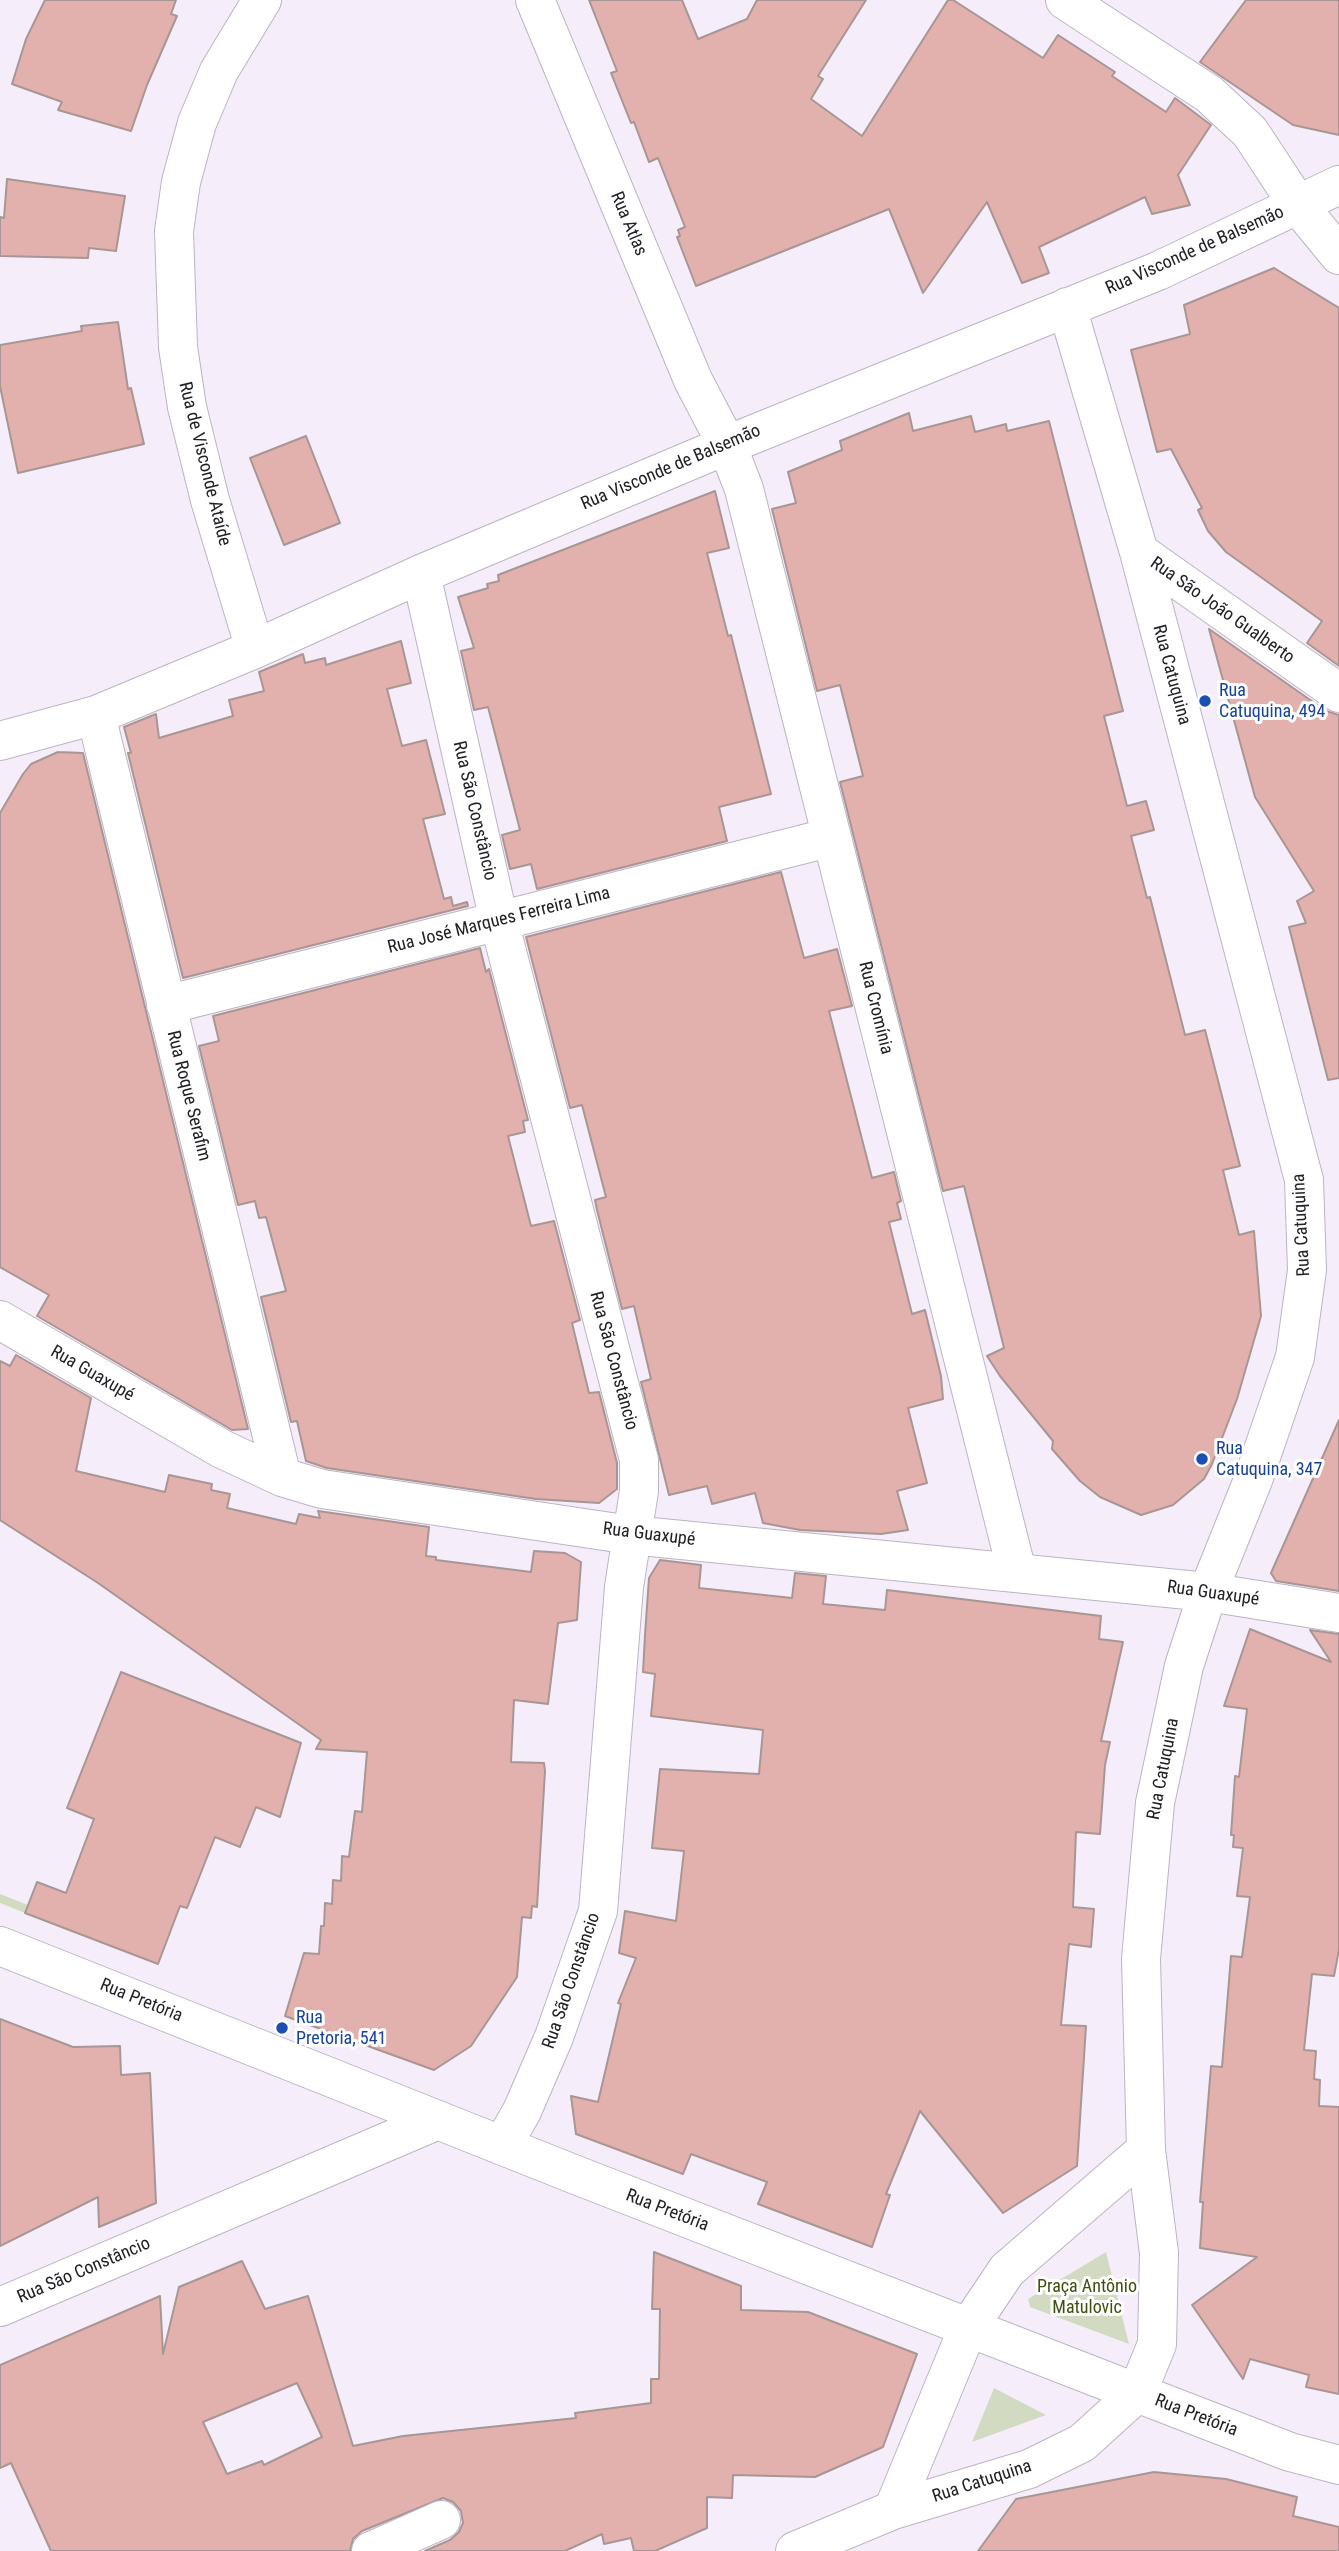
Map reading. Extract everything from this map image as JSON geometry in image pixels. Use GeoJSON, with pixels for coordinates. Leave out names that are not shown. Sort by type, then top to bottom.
{"type":"FeatureCollection","features":[{"type":"Feature","properties":{"kind":"street","name":"Rua de Visconde Ataíde"},"geometry":{"type":"LineString","coordinates":[[255,649],[210,500],[187,407],[177,333],[174,231],[181,182],[197,123],[219,71],[262,0]]}},
{"type":"Feature","properties":{"kind":"street","name":"Rua Atlas"},"geometry":{"type":"LineString","coordinates":[[535,0],[693,380],[727,444]]}},
{"type":"Feature","properties":{"kind":"street"},"geometry":{"type":"LineString","coordinates":[[1065,0],[1209,94],[1250,132],[1298,205],[1339,255]]}},
{"type":"Feature","properties":{"kind":"street","name":"Rua Visconde de Balsemão"},"geometry":{"type":"LineString","coordinates":[[0,741],[96,715],[255,649],[422,574],[727,444],[1158,271],[1339,186]]}},
{"type":"Feature","properties":{"kind":"street","name":"Rua Catuquina"},"geometry":{"type":"LineString","coordinates":[[795,2551],[893,2510],[1029,2469],[1082,2442],[1138,2393],[1157,2344],[1159,2253],[1146,2150],[1141,1959],[1155,1803],[1184,1666],[1208,1592],[1253,1480],[1295,1357],[1307,1270],[1304,1180],[1139,552],[1067,307]]}},
{"type":"Feature","properties":{"kind":"street","name":"Rua Cromínia"},"geometry":{"type":"LineString","coordinates":[[727,444],[744,489],[1017,1572]]}},
{"type":"Feature","properties":{"kind":"street","name":"Rua São João Gualberto"},"geometry":{"type":"LineString","coordinates":[[1139,552],[1339,693]]}},
{"type":"Feature","properties":{"kind":"street","name":"Rua São Constâncio"},"geometry":{"type":"LineString","coordinates":[[422,574],[499,921],[639,1460],[639,1491],[624,1587],[598,1911],[554,2037],[522,2111],[502,2146]]}},
{"type":"Feature","properties":{"kind":"street","name":"Rua Roque Serafim"},"geometry":{"type":"LineString","coordinates":[[96,715],[282,1477]]}},
{"type":"Feature","properties":{"kind":"street","name":"Rua José Marques Ferreira Lima"},"geometry":{"type":"LineString","coordinates":[[166,1005],[832,837]]}},
{"type":"Feature","properties":{"kind":"street","name":"Rua Guaxupé"},"geometry":{"type":"LineString","coordinates":[[0,1321],[222,1449],[282,1477],[322,1489],[631,1535],[1208,1592],[1339,1613]]}},
{"type":"Feature","properties":{"kind":"street","name":"Rua Pretória"},"geometry":{"type":"LineString","coordinates":[[0,1945],[502,2146],[968,2328],[1290,2452],[1339,2465]]}},
{"type":"Feature","properties":{"kind":"street","name":"Rua São Constâncio"},"geometry":{"type":"LineString","coordinates":[[0,2307],[438,2120]]}},
{"type":"Feature","properties":{"kind":"street","name":"Rua Catuquina"},"geometry":{"type":"LineString","coordinates":[[893,2510],[968,2328],[1007,2270],[1146,2150]]}},
{"type":"Feature","properties":{"kind":"street"},"geometry":{"type":"LineString","coordinates":[[371,2551],[441,2520]]}},
{"type":"Feature","properties":{"kind":"green space"},"geometry":{"type":"Polygon","coordinates":[[[0,1894],[28,1905],[25,1913],[0,1903],[0,1894]]]}},
{"type":"Feature","properties":{"kind":"green space","name":"Praça Antônio Matulovic"},"geometry":{"type":"Polygon","coordinates":[[[1106,2252],[1129,2344],[1030,2307],[1028,2299],[1106,2252]]]}},
{"type":"Feature","properties":{"kind":"green space"},"geometry":{"type":"Polygon","coordinates":[[[994,2388],[1046,2415],[972,2442],[994,2388]]]}},
{"type":"Feature","properties":{"kind":"building"},"geometry":{"type":"Polygon","coordinates":[[[45,0],[176,0],[171,14],[177,16],[147,85],[131,131],[58,110],[62,102],[12,84],[26,39],[45,0]]]}},
{"type":"Feature","properties":{"kind":"building"},"geometry":{"type":"Polygon","coordinates":[[[589,0],[682,0],[698,39],[747,19],[757,0],[866,0],[818,76],[823,79],[811,99],[862,136],[948,0],[953,0],[1043,58],[1058,35],[1115,72],[1112,76],[1166,112],[1175,98],[1211,125],[1178,175],[1190,205],[1152,214],[1145,197],[1039,247],[1049,273],[1022,283],[987,202],[923,293],[889,209],[696,286],[677,237],[680,236],[678,230],[685,227],[658,158],[649,162],[634,122],[631,123],[611,73],[617,71],[589,0]]]}},
{"type":"Feature","properties":{"kind":"building"},"geometry":{"type":"Polygon","coordinates":[[[1246,0],[1339,0],[1339,135],[1293,125],[1200,62],[1246,0]]]}},
{"type":"Feature","properties":{"kind":"building"},"geometry":{"type":"Polygon","coordinates":[[[7,179],[125,196],[116,251],[89,248],[88,258],[0,256],[0,217],[4,218],[7,179]]]}},
{"type":"Feature","properties":{"kind":"building"},"geometry":{"type":"Polygon","coordinates":[[[1274,268],[1339,308],[1339,666],[1307,643],[1322,621],[1226,552],[1208,531],[1198,510],[1202,508],[1171,449],[1157,452],[1131,350],[1190,334],[1184,305],[1274,268]]]}},
{"type":"Feature","properties":{"kind":"building"},"geometry":{"type":"Polygon","coordinates":[[[118,322],[128,389],[131,388],[144,444],[18,473],[0,386],[0,345],[82,331],[81,326],[118,322]]]}},
{"type":"Feature","properties":{"kind":"building"},"geometry":{"type":"Polygon","coordinates":[[[909,413],[913,431],[971,416],[975,432],[1006,424],[1007,431],[1049,421],[1123,711],[1104,716],[1127,806],[1146,801],[1154,830],[1131,836],[1147,898],[1150,897],[1185,1035],[1205,1030],[1240,1166],[1223,1170],[1239,1235],[1254,1231],[1261,1316],[1237,1399],[1212,1464],[1204,1479],[1173,1505],[1141,1515],[1100,1497],[1080,1481],[1052,1449],[1053,1441],[987,1356],[1004,1348],[964,1186],[943,1191],[840,782],[863,776],[840,685],[817,691],[772,509],[796,503],[788,472],[842,450],[840,441],[909,413]]]}},
{"type":"Feature","properties":{"kind":"building"},"geometry":{"type":"Polygon","coordinates":[[[306,436],[340,523],[284,545],[250,458],[306,436]]]}},
{"type":"Feature","properties":{"kind":"building"},"geometry":{"type":"Polygon","coordinates":[[[715,491],[729,548],[707,553],[728,636],[731,635],[771,794],[719,807],[727,841],[537,889],[531,864],[510,869],[502,835],[520,830],[488,707],[474,710],[461,651],[474,648],[458,597],[488,588],[487,584],[499,581],[498,575],[715,491]]]}},
{"type":"Feature","properties":{"kind":"building"},"geometry":{"type":"Polygon","coordinates":[[[1209,629],[1326,711],[1339,715],[1339,1078],[1328,1080],[1289,927],[1306,923],[1297,901],[1314,891],[1255,797],[1209,629]]]}},
{"type":"Feature","properties":{"kind":"building"},"geometry":{"type":"Polygon","coordinates":[[[401,641],[411,683],[387,689],[402,746],[426,740],[445,814],[423,819],[444,899],[451,897],[453,906],[467,902],[468,906],[183,978],[124,727],[156,714],[159,738],[233,716],[229,700],[264,691],[259,672],[303,654],[305,663],[325,658],[326,665],[401,641]]]}},
{"type":"Feature","properties":{"kind":"building"},"geometry":{"type":"Polygon","coordinates":[[[58,752],[83,753],[248,1429],[232,1430],[37,1316],[49,1295],[0,1267],[0,813],[31,764],[58,752]]]}},
{"type":"Feature","properties":{"kind":"building"},"geometry":{"type":"Polygon","coordinates":[[[781,872],[804,958],[837,949],[852,1006],[829,1011],[872,1178],[894,1172],[901,1201],[897,1203],[901,1219],[889,1222],[912,1314],[925,1310],[941,1376],[943,1399],[908,1408],[927,1483],[897,1491],[908,1530],[881,1534],[800,1530],[763,1523],[755,1493],[712,1504],[707,1486],[669,1495],[641,1382],[651,1379],[634,1306],[622,1309],[595,1200],[606,1197],[582,1105],[570,1108],[526,937],[781,872]]]}},
{"type":"Feature","properties":{"kind":"building"},"geometry":{"type":"Polygon","coordinates":[[[480,948],[486,972],[489,969],[528,1120],[523,1121],[525,1132],[508,1136],[531,1226],[554,1221],[580,1320],[572,1323],[589,1393],[599,1392],[617,1463],[617,1489],[599,1503],[536,1499],[327,1468],[306,1461],[297,1421],[291,1422],[261,1297],[286,1291],[266,1217],[259,1218],[255,1201],[238,1205],[199,1046],[219,1041],[213,1016],[480,948]]]}},
{"type":"Feature","properties":{"kind":"building"},"geometry":{"type":"Polygon","coordinates":[[[16,1355],[91,1398],[76,1471],[165,1492],[169,1475],[212,1484],[211,1490],[230,1494],[227,1508],[296,1524],[299,1514],[320,1518],[318,1511],[429,1527],[426,1556],[436,1557],[436,1560],[531,1572],[534,1551],[565,1553],[581,1562],[577,1620],[558,1623],[548,1704],[514,1700],[511,1762],[544,1763],[545,1771],[537,1907],[532,1906],[531,1918],[522,1917],[517,1977],[471,2046],[434,2070],[285,2016],[304,1953],[319,1954],[325,1903],[332,1904],[333,1880],[341,1881],[342,1856],[349,1857],[355,1811],[362,1812],[367,1752],[316,1749],[321,1740],[98,1583],[0,1520],[0,1361],[10,1366],[16,1355]]]}},
{"type":"Feature","properties":{"kind":"building"},"geometry":{"type":"Polygon","coordinates":[[[1339,1420],[1339,1591],[1276,1581],[1271,1573],[1339,1420]]]}},
{"type":"Feature","properties":{"kind":"building"},"geometry":{"type":"Polygon","coordinates":[[[660,1560],[701,1565],[699,1588],[792,1598],[795,1573],[826,1576],[823,1604],[885,1610],[887,1590],[1101,1616],[1099,1639],[1123,1642],[1101,1741],[1110,1742],[1105,1765],[1100,1834],[1076,1832],[1073,1907],[1094,1909],[1091,1947],[1069,1944],[1061,2025],[1086,2026],[1077,2166],[1003,2213],[920,2111],[886,2194],[890,2195],[872,2247],[758,2204],[767,2182],[691,2154],[683,2174],[576,2134],[571,2096],[598,2102],[621,2004],[618,2003],[636,1958],[619,1953],[625,1911],[676,1921],[684,1851],[652,1848],[660,1769],[759,1774],[763,1730],[651,1716],[655,1674],[643,1672],[645,1635],[649,1578],[660,1560]]]}},
{"type":"Feature","properties":{"kind":"building"},"geometry":{"type":"Polygon","coordinates":[[[1250,1629],[1331,1662],[1310,1630],[1339,1634],[1339,1950],[1334,1976],[1312,1974],[1304,2050],[1316,2051],[1314,2079],[1320,2080],[1319,2106],[1339,2107],[1339,2394],[1306,2387],[1309,2375],[1250,2359],[1243,2379],[1192,2305],[1257,2257],[1200,2248],[1203,2202],[1200,2202],[1211,2066],[1222,2067],[1231,1956],[1242,1957],[1250,1897],[1237,1896],[1243,1848],[1233,1847],[1234,1835],[1231,1835],[1235,1776],[1239,1777],[1247,1709],[1224,1706],[1250,1629]]]}},
{"type":"Feature","properties":{"kind":"building"},"geometry":{"type":"Polygon","coordinates":[[[121,1672],[301,1743],[280,1817],[256,1807],[240,1847],[215,1837],[187,1908],[180,1906],[158,1964],[25,1913],[37,1882],[66,1893],[94,1819],[67,1808],[121,1672]]]}},
{"type":"Feature","properties":{"kind":"building"},"geometry":{"type":"Polygon","coordinates":[[[0,2019],[73,2047],[120,2046],[121,2075],[150,2073],[156,2203],[99,2227],[98,2197],[0,2246],[0,2019]]]}},
{"type":"Feature","properties":{"kind":"building"},"geometry":{"type":"Polygon","coordinates":[[[654,2252],[741,2286],[741,2310],[808,2312],[917,2354],[883,2447],[815,2477],[733,2475],[732,2498],[707,2497],[707,2528],[655,2551],[634,2551],[631,2538],[604,2544],[602,2534],[565,2551],[425,2551],[450,2540],[459,2532],[463,2523],[461,2511],[453,2502],[443,2498],[362,2531],[353,2539],[350,2551],[51,2551],[11,2463],[0,2468],[0,2365],[160,2296],[163,2354],[179,2287],[242,2261],[265,2309],[308,2296],[353,2446],[403,2436],[576,2418],[575,2413],[651,2403],[651,2379],[659,2379],[660,2309],[652,2309],[654,2252]],[[297,2383],[203,2422],[227,2474],[262,2461],[264,2465],[322,2437],[297,2383]]]}},
{"type":"Feature","properties":{"kind":"building"},"geometry":{"type":"Polygon","coordinates":[[[1154,2472],[1226,2479],[1297,2497],[1293,2516],[1339,2527],[1339,2551],[978,2551],[1016,2499],[1154,2472]]]}},
{"type":"Feature","properties":{"kind":"place","name":"Rua Catuquina, 494"},"geometry":{"type":"Point","coordinates":[1205,701]}},
{"type":"Feature","properties":{"kind":"place","name":"Rua Catuquina, 347"},"geometry":{"type":"Point","coordinates":[1202,1459]}},
{"type":"Feature","properties":{"kind":"place","name":"Rua Pretoria, 541"},"geometry":{"type":"Point","coordinates":[282,2028]}}]}
